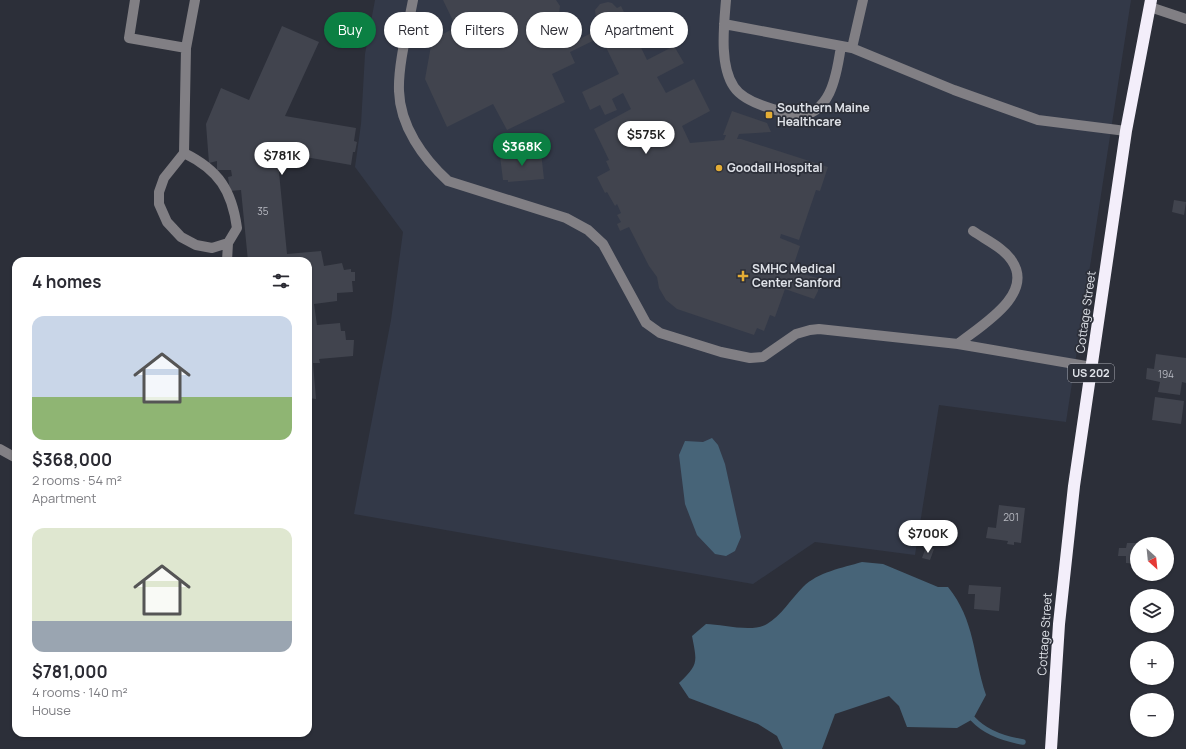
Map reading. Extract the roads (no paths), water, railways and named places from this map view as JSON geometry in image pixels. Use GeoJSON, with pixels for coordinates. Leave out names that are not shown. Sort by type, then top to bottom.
{"type":"FeatureCollection","features":[{"type":"Feature","properties":{"kind":"highway","name":"Cottage Street"},"geometry":{"type":"LineString","coordinates":[[1051,749],[1062,593],[1075,478],[1126,131],[1151,3]]}},
{"type":"Feature","properties":{"kind":"street"},"geometry":{"type":"LineString","coordinates":[[135,0],[129,38],[186,48]]}},
{"type":"Feature","properties":{"kind":"street"},"geometry":{"type":"LineString","coordinates":[[195,0],[186,48],[184,153],[164,178],[159,192],[159,204],[167,222],[181,237],[196,245],[212,248],[228,243]]}},
{"type":"Feature","properties":{"kind":"street"},"geometry":{"type":"LineString","coordinates":[[413,0],[399,91],[401,110],[406,124],[434,169],[448,181],[566,218],[588,230],[603,244],[646,323],[660,333],[721,352],[750,358],[763,357],[796,334],[810,330],[861,332],[958,344],[1092,367]]}},
{"type":"Feature","properties":{"kind":"street"},"geometry":{"type":"LineString","coordinates":[[726,0],[724,24],[724,52],[726,66],[734,86],[744,97],[764,106],[793,115],[810,113],[823,104],[830,92],[837,72],[841,46]]}},
{"type":"Feature","properties":{"kind":"street"},"geometry":{"type":"LineString","coordinates":[[852,48],[862,0]]}},
{"type":"Feature","properties":{"kind":"street"},"geometry":{"type":"LineString","coordinates":[[1151,3],[1186,19]]}},
{"type":"Feature","properties":{"kind":"street"},"geometry":{"type":"LineString","coordinates":[[724,24],[852,48],[954,90],[1038,120],[1126,131]]}},
{"type":"Feature","properties":{"kind":"street"},"geometry":{"type":"LineString","coordinates":[[184,153],[202,161],[222,184],[231,198],[237,228],[228,243],[227,257]]}},
{"type":"Feature","properties":{"kind":"street"},"geometry":{"type":"LineString","coordinates":[[958,344],[1005,306],[1017,287],[1017,272],[1012,261],[993,244],[973,232]]}},
{"type":"Feature","properties":{"kind":"street"},"geometry":{"type":"LineString","coordinates":[[0,449],[12,456]]}},
{"type":"Feature","properties":{"kind":"waterway"},"geometry":{"type":"LineString","coordinates":[[973,719],[978,724],[996,735],[1023,742]]}},
{"type":"Feature","properties":{"kind":"place","name":"Southern Maine Healthcare"},"geometry":{"type":"Point","coordinates":[769,115]}},
{"type":"Feature","properties":{"kind":"place","name":"Goodall Hospital"},"geometry":{"type":"Point","coordinates":[719,168]}},
{"type":"Feature","properties":{"kind":"place","name":"SMHC Medical Center Sanford"},"geometry":{"type":"Point","coordinates":[743,276]}}]}
